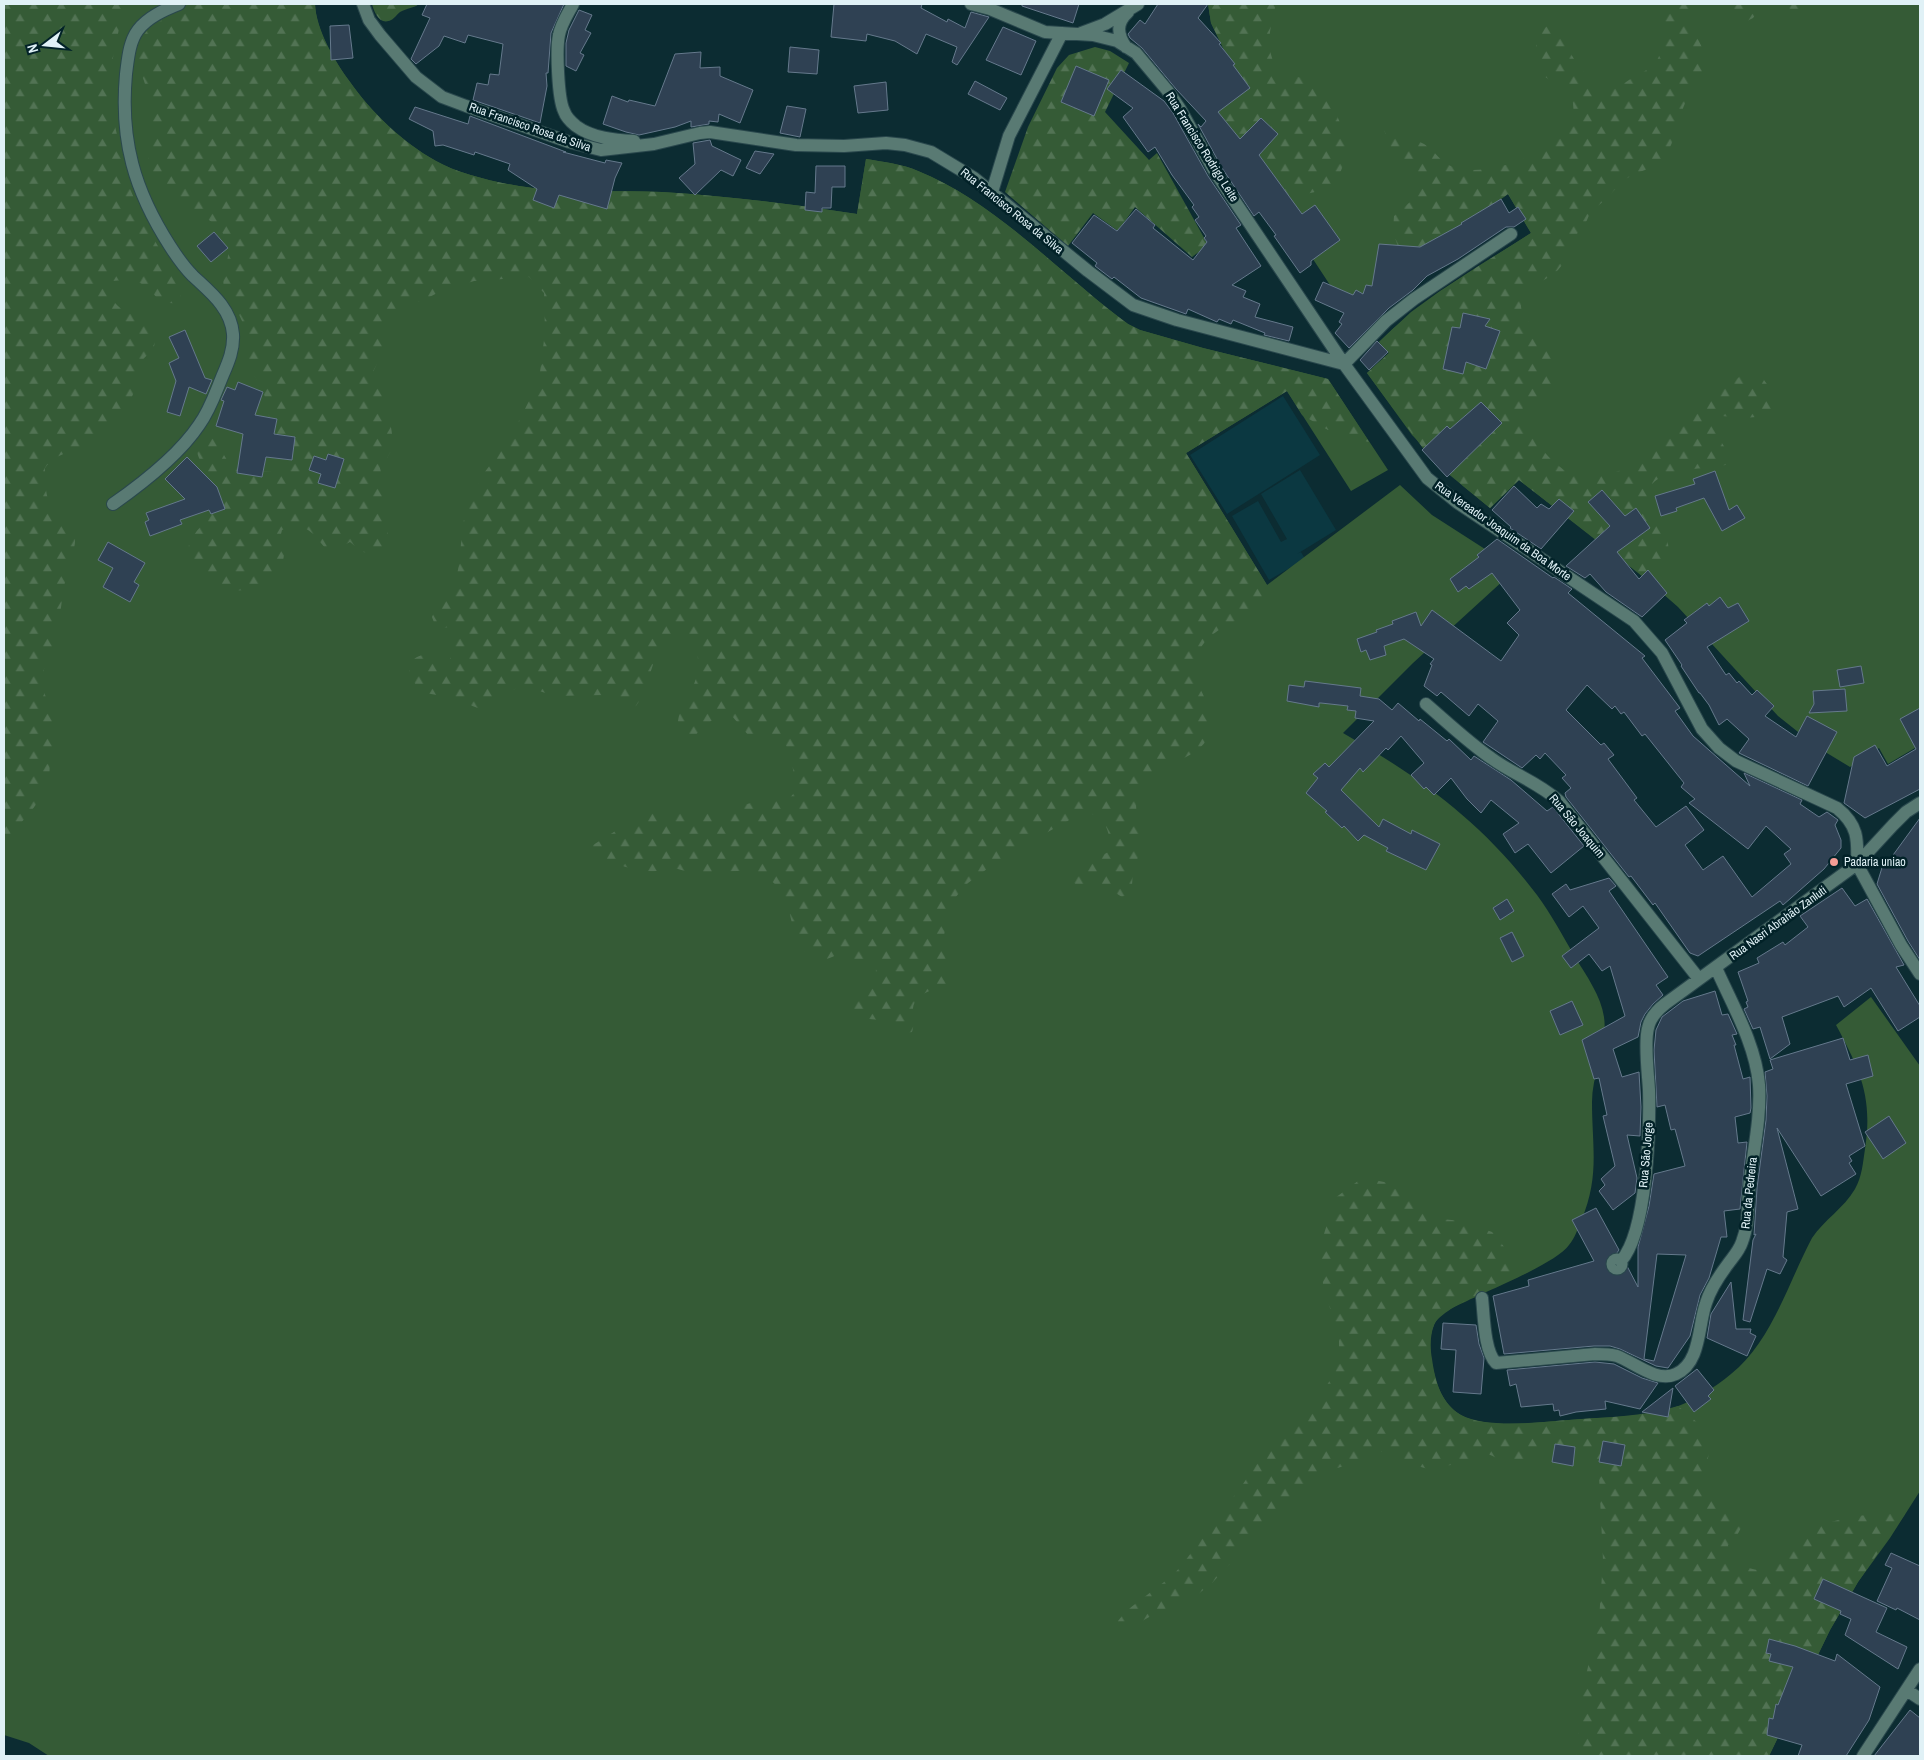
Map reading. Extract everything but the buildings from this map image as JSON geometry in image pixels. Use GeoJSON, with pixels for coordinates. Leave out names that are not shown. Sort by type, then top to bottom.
{"type":"FeatureCollection","features":[{"type":"Feature","properties":{"kind":"street"},"geometry":{"type":"LineString","coordinates":[[113,504],[177,451],[199,426],[214,399],[232,350],[232,331],[226,311],[218,300],[181,262],[159,229],[142,196],[131,162],[128,145],[125,88],[127,62],[134,37],[149,20],[179,4]]}},
{"type":"Feature","properties":{"kind":"street","name":"Rua Francisco Rosa da Silva"},"geometry":{"type":"LineString","coordinates":[[363,4],[369,20],[393,52],[416,77],[442,97],[586,148],[601,150],[654,144],[700,132],[796,145],[905,145],[919,147],[937,155],[974,178],[1088,272],[1125,300],[1142,309],[1176,320],[1344,364]]}},
{"type":"Feature","properties":{"kind":"street"},"geometry":{"type":"LineString","coordinates":[[573,4],[561,26],[558,42],[560,96],[564,111],[577,127],[596,136],[654,144]]}},
{"type":"Feature","properties":{"kind":"street","name":"Rua Francisco Rodrigo Leite"},"geometry":{"type":"LineString","coordinates":[[971,4],[990,9],[1045,32],[1081,33],[1105,38],[1126,47],[1142,60],[1180,109],[1215,172],[1344,364]]}},
{"type":"Feature","properties":{"kind":"street"},"geometry":{"type":"LineString","coordinates":[[1081,33],[1105,24],[1135,6]]}},
{"type":"Feature","properties":{"kind":"street"},"geometry":{"type":"LineString","coordinates":[[1126,47],[1120,35],[1119,26],[1122,18],[1135,6]]}},
{"type":"Feature","properties":{"kind":"street"},"geometry":{"type":"LineString","coordinates":[[992,192],[1009,136],[1062,33]]}},
{"type":"Feature","properties":{"kind":"street"},"geometry":{"type":"LineString","coordinates":[[1344,364],[1386,321],[1414,299],[1511,234]]}},
{"type":"Feature","properties":{"kind":"street","name":"Rua Vereador Joaquim da Boa Morte"},"geometry":{"type":"LineString","coordinates":[[1344,364],[1418,466],[1437,487],[1634,621],[1646,632],[1662,653],[1702,729],[1719,748],[1736,761],[1837,808],[1848,817],[1857,839],[1856,864]]}},
{"type":"Feature","properties":{"kind":"street","name":"Rua São Joaquim"},"geometry":{"type":"LineString","coordinates":[[1426,704],[1490,758],[1534,782],[1559,801],[1699,979]]}},
{"type":"Feature","properties":{"kind":"street","name":"Rua Nasri Abrahão Zanluti"},"geometry":{"type":"LineString","coordinates":[[1647,1046],[1647,1031],[1654,1014],[1856,864],[1906,812],[1920,803]]}},
{"type":"Feature","properties":{"kind":"street"},"geometry":{"type":"LineString","coordinates":[[1856,864],[1901,945],[1920,974]]}},
{"type":"Feature","properties":{"kind":"street","name":"Rua da Pedreira"},"geometry":{"type":"LineString","coordinates":[[1482,1298],[1489,1350],[1492,1359],[1496,1363],[1594,1354],[1613,1355],[1655,1375],[1665,1376],[1677,1374],[1692,1360],[1706,1302],[1720,1276],[1740,1248],[1746,1231],[1759,1100],[1759,1083],[1755,1065],[1743,1029],[1716,968]]}},
{"type":"Feature","properties":{"kind":"street","name":"Rua São Jorge"},"geometry":{"type":"LineString","coordinates":[[1621,1261],[1632,1242],[1645,1179],[1650,1125],[1647,1046]]}},
{"type":"Feature","properties":{"kind":"street"},"geometry":{"type":"LineString","coordinates":[[1863,1756],[1908,1691],[1920,1669]]}},
{"type":"Feature","properties":{"kind":"street"},"geometry":{"type":"LineString","coordinates":[[1908,1691],[1920,1699]]}},
{"type":"Feature","properties":{"kind":"shaded area"},"geometry":{"type":"Polygon","coordinates":[[[1283,396],[1320,455],[1227,514],[1190,455],[1283,396]]]}},
{"type":"Feature","properties":{"kind":"shaded area"},"geometry":{"type":"Polygon","coordinates":[[[1300,470],[1336,530],[1297,554],[1301,552],[1305,559],[1269,580],[1232,516],[1258,501],[1281,542],[1287,539],[1261,494],[1300,470]]]}},
{"type":"Feature","properties":{"kind":"green space"},"geometry":{"type":"Polygon","coordinates":[[[4,4],[315,4],[322,35],[332,55],[359,94],[378,116],[411,145],[436,161],[461,172],[506,184],[563,191],[648,191],[711,196],[857,214],[866,159],[893,163],[918,171],[947,184],[974,201],[1001,220],[1103,305],[1128,324],[1140,330],[1203,348],[1328,379],[1388,470],[1351,491],[1287,391],[1186,453],[1267,585],[1400,485],[1432,515],[1516,569],[1413,663],[1343,733],[1424,785],[1449,804],[1494,845],[1516,869],[1547,910],[1600,1001],[1604,1017],[1604,1038],[1594,1081],[1592,1102],[1593,1176],[1587,1205],[1577,1230],[1569,1245],[1550,1260],[1521,1276],[1451,1308],[1436,1321],[1431,1337],[1431,1355],[1437,1383],[1448,1405],[1461,1415],[1473,1420],[1487,1422],[1520,1423],[1615,1417],[1639,1415],[1673,1408],[1696,1398],[1718,1384],[1745,1361],[1758,1345],[1778,1310],[1812,1238],[1850,1196],[1859,1180],[1867,1131],[1866,1099],[1858,1070],[1836,1025],[1871,997],[1920,1066],[1920,1491],[1890,1538],[1858,1582],[1830,1630],[1769,1756],[49,1756],[29,1743],[4,1735],[4,4]]]}},
{"type":"Feature","properties":{"kind":"green space"},"geometry":{"type":"Polygon","coordinates":[[[4,4],[138,4],[124,13],[119,29],[112,62],[111,109],[129,186],[143,220],[179,283],[181,299],[177,303],[164,302],[136,281],[101,282],[120,308],[141,319],[149,326],[155,343],[139,366],[135,389],[127,407],[116,424],[102,438],[84,448],[58,456],[45,468],[46,489],[50,504],[55,512],[72,527],[75,537],[65,582],[57,633],[45,665],[42,681],[57,728],[46,787],[30,812],[4,840],[4,4]]]}},
{"type":"Feature","properties":{"kind":"green space"},"geometry":{"type":"Polygon","coordinates":[[[196,4],[315,4],[319,24],[333,55],[344,74],[368,105],[411,145],[436,161],[461,172],[506,184],[549,190],[648,191],[687,194],[760,201],[857,214],[866,159],[899,165],[947,184],[974,201],[1001,220],[1103,305],[1128,324],[1140,330],[1203,348],[1328,379],[1369,442],[1353,438],[1344,429],[1328,430],[1302,415],[1287,391],[1186,453],[1267,585],[1260,602],[1252,612],[1209,637],[1197,654],[1191,672],[1208,707],[1211,729],[1207,739],[1199,749],[1186,757],[1155,770],[1145,779],[1140,788],[1136,811],[1143,841],[1133,873],[1132,893],[1122,897],[1104,887],[1084,890],[1074,883],[1070,875],[1110,851],[1108,832],[1100,815],[1082,813],[1037,838],[1018,846],[968,883],[954,899],[948,910],[943,943],[949,977],[945,987],[930,991],[917,999],[913,1008],[912,1032],[900,1034],[880,1020],[859,1018],[851,1013],[854,999],[868,990],[873,983],[876,973],[876,958],[854,967],[844,952],[820,962],[810,956],[797,939],[785,899],[780,890],[772,882],[760,875],[746,871],[700,874],[671,868],[658,871],[638,870],[587,852],[593,845],[630,822],[653,812],[730,809],[754,802],[788,800],[794,793],[791,756],[782,741],[775,736],[766,734],[749,736],[732,716],[715,718],[694,736],[684,735],[678,721],[680,709],[693,687],[699,670],[695,646],[686,636],[678,633],[661,648],[652,666],[642,696],[636,706],[625,708],[604,695],[555,696],[536,690],[518,688],[501,694],[483,710],[449,697],[425,693],[415,684],[409,671],[412,660],[428,654],[450,664],[450,646],[455,626],[443,628],[435,625],[432,617],[436,608],[447,599],[457,575],[462,527],[468,505],[484,473],[520,419],[539,380],[545,332],[544,293],[529,277],[474,281],[439,292],[424,300],[406,305],[394,311],[386,332],[381,355],[373,372],[387,409],[393,440],[390,453],[380,467],[385,496],[388,541],[379,551],[371,555],[361,551],[350,542],[337,549],[326,549],[308,530],[297,527],[290,528],[282,530],[280,538],[285,549],[283,561],[258,585],[237,591],[226,589],[206,579],[192,562],[189,552],[192,538],[206,520],[213,504],[209,479],[200,461],[197,449],[197,443],[200,438],[206,433],[213,433],[219,441],[227,460],[245,469],[272,472],[277,468],[278,459],[266,399],[247,360],[242,321],[224,287],[223,281],[228,257],[226,239],[214,223],[179,204],[163,192],[154,179],[149,165],[148,152],[152,112],[138,56],[139,47],[142,38],[153,26],[196,4]]]}},
{"type":"Feature","properties":{"kind":"green space"},"geometry":{"type":"Polygon","coordinates":[[[372,4],[419,4],[400,12],[392,19],[384,21],[378,17],[372,4]]]}},
{"type":"Feature","properties":{"kind":"green space"},"geometry":{"type":"Polygon","coordinates":[[[1208,4],[1920,4],[1920,745],[1888,764],[1879,748],[1850,767],[1817,747],[1778,716],[1678,607],[1638,572],[1519,480],[1490,508],[1463,486],[1412,435],[1367,373],[1389,353],[1379,342],[1411,312],[1440,291],[1531,233],[1508,194],[1452,234],[1351,317],[1198,84],[1229,60],[1211,23],[1208,4]]]}},
{"type":"Feature","properties":{"kind":"green space"},"geometry":{"type":"Polygon","coordinates":[[[1208,4],[1276,4],[1269,43],[1272,59],[1276,67],[1283,74],[1306,79],[1322,94],[1336,113],[1344,136],[1345,155],[1343,165],[1340,173],[1327,187],[1307,194],[1270,195],[1198,84],[1229,60],[1211,23],[1208,4]]]}},
{"type":"Feature","properties":{"kind":"green space"},"geometry":{"type":"Polygon","coordinates":[[[1665,4],[1698,4],[1693,12],[1693,21],[1707,60],[1706,78],[1687,99],[1667,153],[1654,166],[1623,181],[1609,197],[1592,211],[1575,237],[1561,266],[1554,274],[1536,285],[1526,294],[1521,306],[1524,316],[1547,342],[1551,352],[1553,367],[1550,389],[1525,404],[1523,416],[1526,426],[1541,448],[1560,467],[1569,473],[1576,475],[1599,475],[1627,467],[1685,423],[1706,400],[1745,373],[1759,373],[1769,387],[1773,410],[1768,416],[1744,418],[1722,416],[1716,419],[1719,438],[1725,448],[1729,464],[1711,468],[1676,471],[1658,479],[1650,487],[1647,494],[1648,502],[1662,525],[1669,550],[1665,568],[1661,573],[1647,580],[1519,480],[1490,508],[1446,472],[1425,451],[1367,373],[1389,353],[1379,342],[1396,326],[1452,283],[1531,233],[1508,194],[1406,270],[1393,232],[1394,216],[1418,195],[1420,188],[1418,180],[1405,168],[1393,152],[1384,130],[1420,142],[1448,165],[1465,170],[1492,168],[1520,160],[1545,148],[1565,130],[1574,117],[1573,103],[1566,90],[1542,75],[1536,58],[1536,40],[1541,30],[1549,25],[1556,29],[1585,74],[1601,86],[1613,88],[1652,66],[1659,57],[1665,4]]]}},
{"type":"Feature","properties":{"kind":"green space"},"geometry":{"type":"Polygon","coordinates":[[[1722,4],[1763,4],[1753,18],[1743,23],[1722,4]]]}},
{"type":"Feature","properties":{"kind":"green space"},"geometry":{"type":"Polygon","coordinates":[[[1786,4],[1807,4],[1803,14],[1798,16],[1786,4]]]}},
{"type":"Feature","properties":{"kind":"green space"},"geometry":{"type":"Polygon","coordinates":[[[1095,47],[1110,51],[1129,63],[1105,112],[1149,160],[1157,153],[1208,245],[1192,257],[1135,207],[1118,231],[1093,213],[1068,246],[1005,192],[1028,127],[1057,68],[1069,55],[1095,47]]]}},
{"type":"Feature","properties":{"kind":"green space"},"geometry":{"type":"Polygon","coordinates":[[[1369,1179],[1389,1183],[1432,1218],[1461,1221],[1492,1232],[1514,1259],[1528,1272],[1449,1310],[1434,1325],[1430,1344],[1435,1377],[1443,1397],[1457,1413],[1481,1422],[1519,1424],[1624,1416],[1678,1406],[1695,1420],[1708,1438],[1709,1452],[1705,1480],[1711,1496],[1741,1528],[1735,1539],[1728,1545],[1732,1563],[1753,1569],[1766,1570],[1770,1568],[1793,1544],[1818,1527],[1846,1518],[1875,1514],[1905,1514],[1858,1582],[1830,1630],[1769,1756],[1576,1756],[1583,1688],[1599,1620],[1603,1560],[1599,1476],[1586,1454],[1548,1447],[1519,1462],[1508,1463],[1483,1452],[1462,1463],[1428,1469],[1407,1463],[1380,1451],[1366,1454],[1351,1464],[1334,1469],[1268,1514],[1255,1537],[1212,1583],[1197,1595],[1158,1612],[1128,1629],[1117,1632],[1118,1621],[1126,1611],[1172,1576],[1182,1565],[1258,1462],[1284,1434],[1306,1416],[1335,1373],[1339,1359],[1339,1338],[1323,1285],[1320,1247],[1335,1198],[1358,1181],[1369,1179]]]}},
{"type":"Feature","properties":{"kind":"place","name":"Padaria uniao"},"geometry":{"type":"Point","coordinates":[1834,862]}}]}
